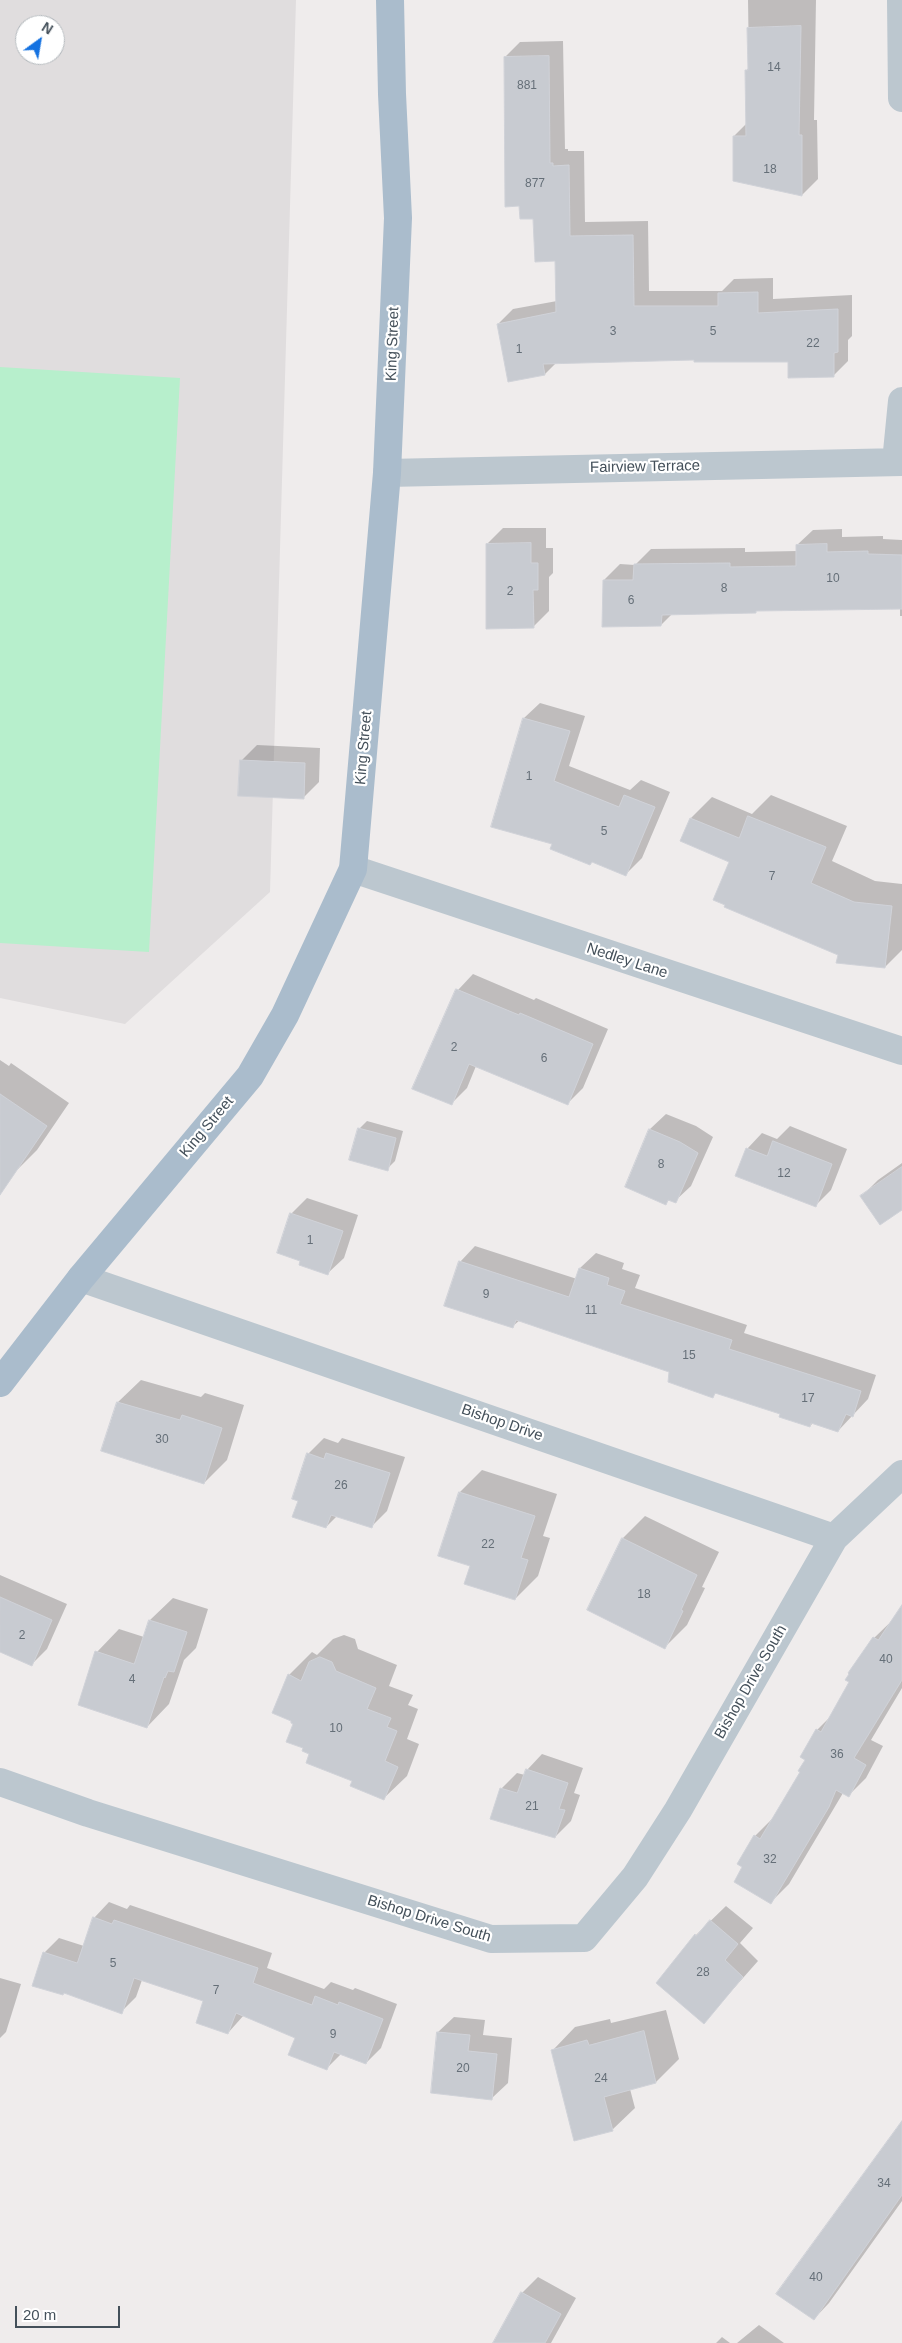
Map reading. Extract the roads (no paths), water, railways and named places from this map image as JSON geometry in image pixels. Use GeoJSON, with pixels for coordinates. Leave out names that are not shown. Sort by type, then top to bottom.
{"type":"FeatureCollection","features":[{"type":"Feature","properties":{"kind":"main road","name":"King Street"},"geometry":{"type":"LineString","coordinates":[[0,1382],[81,1278],[250,1076],[285,1014],[353,869],[387,473],[398,218],[390,0]]}},
{"type":"Feature","properties":{"kind":"street"},"geometry":{"type":"LineString","coordinates":[[901,0],[902,98]]}},
{"type":"Feature","properties":{"kind":"street"},"geometry":{"type":"LineString","coordinates":[[899,462],[902,401]]}},
{"type":"Feature","properties":{"kind":"street","name":"Fairview Terrace"},"geometry":{"type":"LineString","coordinates":[[387,473],[899,462]]}},
{"type":"Feature","properties":{"kind":"street","name":"Nedley Lane"},"geometry":{"type":"LineString","coordinates":[[353,869],[902,1051]]}},
{"type":"Feature","properties":{"kind":"street","name":"Bishop Drive"},"geometry":{"type":"LineString","coordinates":[[81,1278],[834,1538]]}},
{"type":"Feature","properties":{"kind":"street"},"geometry":{"type":"LineString","coordinates":[[834,1538],[902,1474]]}},
{"type":"Feature","properties":{"kind":"street","name":"Bishop Drive South"},"geometry":{"type":"LineString","coordinates":[[0,1782],[88,1813],[491,1939],[584,1938],[635,1877],[678,1810],[834,1538]]}}]}
